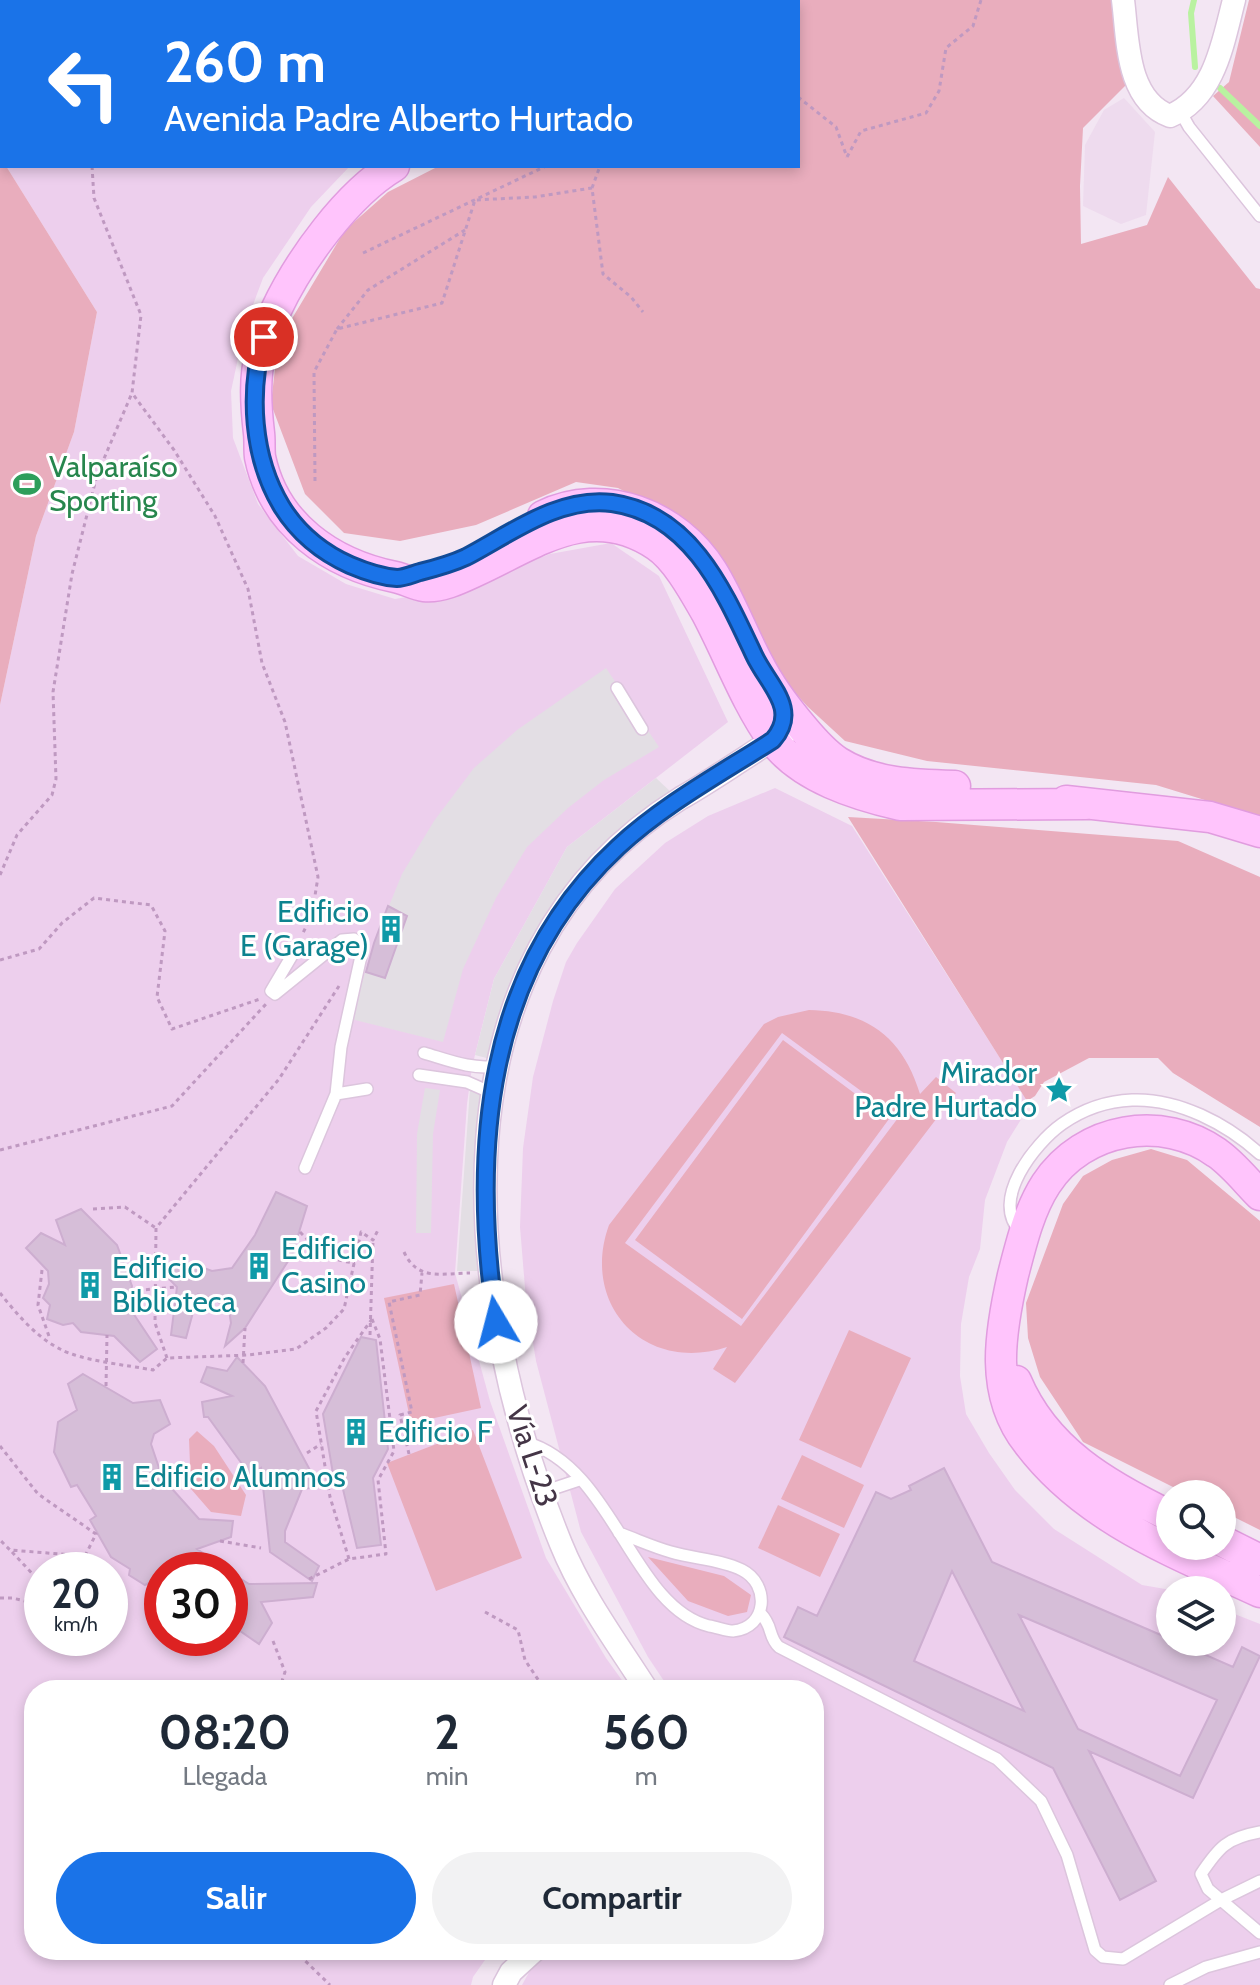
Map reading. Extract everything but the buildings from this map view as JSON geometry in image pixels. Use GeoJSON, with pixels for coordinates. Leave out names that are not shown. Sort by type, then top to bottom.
{"type":"FeatureCollection","features":[{"type":"Feature","properties":{"kind":"main road"},"geometry":{"type":"LineString","coordinates":[[391,168],[362,190],[324,234],[279,304],[256,364],[256,414],[263,469],[272,491],[293,524],[323,550],[341,560],[378,575],[425,586],[455,581],[567,528],[593,525],[628,530],[658,546],[691,585],[773,740],[817,777],[900,805],[1086,804]]}},
{"type":"Feature","properties":{"kind":"main road"},"geometry":{"type":"LineString","coordinates":[[398,578],[463,558],[551,512],[611,503],[640,511],[674,529],[711,569],[758,664],[785,707],[815,743],[836,761],[858,773],[884,781],[969,786],[1086,804],[1210,817],[1260,832]]}},
{"type":"Feature","properties":{"kind":"main road"},"geometry":{"type":"LineString","coordinates":[[1260,1195],[1217,1152],[1186,1136],[1152,1130],[1118,1133],[1086,1146],[1059,1167],[1039,1195],[1024,1235],[1008,1297],[1000,1374],[1010,1412],[1027,1443],[1079,1496],[1156,1545],[1260,1592]]}},
{"type":"Feature","properties":{"kind":"main road"},"geometry":{"type":"LineString","coordinates":[[1002,1335],[1020,1391],[1064,1452],[1130,1497],[1156,1509]]}},
{"type":"Feature","properties":{"kind":"main road"},"geometry":{"type":"LineString","coordinates":[[1236,1548],[1260,1560]]}},
{"type":"Feature","properties":{"kind":"street"},"geometry":{"type":"LineString","coordinates":[[1125,2],[1137,87],[1154,110],[1170,116],[1180,111],[1203,88],[1221,54],[1234,0]]}},
{"type":"Feature","properties":{"kind":"street"},"geometry":{"type":"LineString","coordinates":[[773,740],[783,725],[785,707]]}},
{"type":"Feature","properties":{"kind":"street"},"geometry":{"type":"LineString","coordinates":[[773,740],[795,735],[815,743]]}},
{"type":"Feature","properties":{"kind":"street","name":"Vía L-23"},"geometry":{"type":"LineString","coordinates":[[641,1680],[591,1603],[562,1546],[525,1442],[506,1377],[489,1273],[485,1202],[492,1093],[509,1020],[526,975],[556,919],[596,869],[630,836],[668,807],[773,740]]}},
{"type":"Feature","properties":{"kind":"street"},"geometry":{"type":"LineString","coordinates":[[504,1985],[511,1972],[524,1960]]}},
{"type":"Feature","properties":{"kind":"lane"},"geometry":{"type":"LineString","coordinates":[[1180,111],[1189,127],[1260,216]]}},
{"type":"Feature","properties":{"kind":"lane"},"geometry":{"type":"LineString","coordinates":[[617,688],[642,729]]}},
{"type":"Feature","properties":{"kind":"lane"},"geometry":{"type":"LineString","coordinates":[[297,947],[271,991],[275,994],[342,940],[354,939],[363,947],[341,1047],[336,1094],[305,1168]]}},
{"type":"Feature","properties":{"kind":"lane"},"geometry":{"type":"LineString","coordinates":[[424,1053],[470,1066],[497,1066]]}},
{"type":"Feature","properties":{"kind":"lane"},"geometry":{"type":"LineString","coordinates":[[419,1075],[467,1082],[492,1093]]}},
{"type":"Feature","properties":{"kind":"lane"},"geometry":{"type":"LineString","coordinates":[[336,1094],[367,1089]]}},
{"type":"Feature","properties":{"kind":"lane"},"geometry":{"type":"LineString","coordinates":[[1024,1235],[1014,1225],[1009,1201],[1023,1166],[1054,1131],[1095,1107],[1132,1100],[1176,1106],[1240,1136],[1260,1154]]}},
{"type":"Feature","properties":{"kind":"lane"},"geometry":{"type":"LineString","coordinates":[[525,1442],[561,1458],[598,1498],[619,1533],[666,1600],[693,1622],[732,1631],[748,1627],[761,1614],[759,1586],[743,1570],[672,1552],[619,1533]]}},
{"type":"Feature","properties":{"kind":"lane"},"geometry":{"type":"LineString","coordinates":[[543,1492],[579,1480]]}},
{"type":"Feature","properties":{"kind":"lane"},"geometry":{"type":"LineString","coordinates":[[761,1614],[769,1622],[772,1640],[779,1647],[997,1759],[1041,1801],[1067,1855],[1095,1950],[1103,1957],[1123,1959],[1221,1900],[1260,1881]]}},
{"type":"Feature","properties":{"kind":"lane"},"geometry":{"type":"LineString","coordinates":[[1260,1832],[1238,1836],[1218,1849],[1201,1874],[1208,1889],[1260,1933]]}},
{"type":"Feature","properties":{"kind":"lane"},"geometry":{"type":"LineString","coordinates":[[1170,1985],[1206,1967],[1260,1952]]}},
{"type":"Feature","properties":{"kind":"path"},"geometry":{"type":"LineString","coordinates":[[800,99],[836,127],[847,157],[861,131],[926,113],[939,91],[946,48],[973,26],[981,0]]}},
{"type":"Feature","properties":{"kind":"path"},"geometry":{"type":"LineString","coordinates":[[0,875],[17,835],[52,795],[56,779],[53,692],[72,574],[97,475],[132,393],[141,315],[94,198],[92,168]]}},
{"type":"Feature","properties":{"kind":"path"},"geometry":{"type":"LineString","coordinates":[[363,253],[542,168]]}},
{"type":"Feature","properties":{"kind":"path"},"geometry":{"type":"LineString","coordinates":[[599,168],[592,188],[603,274],[631,297],[643,312]]}},
{"type":"Feature","properties":{"kind":"path"},"geometry":{"type":"LineString","coordinates":[[475,200],[535,197],[592,188]]}},
{"type":"Feature","properties":{"kind":"path"},"geometry":{"type":"LineString","coordinates":[[337,329],[442,303],[475,200]]}},
{"type":"Feature","properties":{"kind":"path"},"geometry":{"type":"LineString","coordinates":[[315,481],[314,372],[337,329],[368,290],[465,230]]}},
{"type":"Feature","properties":{"kind":"path"},"geometry":{"type":"LineString","coordinates":[[132,393],[174,450],[215,516],[248,589],[262,663],[285,722],[318,877],[312,914],[297,947]]}},
{"type":"Feature","properties":{"kind":"path"},"geometry":{"type":"LineString","coordinates":[[0,960],[39,949],[62,923],[94,898],[151,905],[165,931],[157,997],[172,1029],[275,994]]}},
{"type":"Feature","properties":{"kind":"path"},"geometry":{"type":"LineString","coordinates":[[0,954],[6,958]]}},
{"type":"Feature","properties":{"kind":"path"},"geometry":{"type":"LineString","coordinates":[[167,1358],[155,1323],[156,1228],[279,1079],[339,986]]}},
{"type":"Feature","properties":{"kind":"path"},"geometry":{"type":"LineString","coordinates":[[0,1150],[172,1106],[275,994]]}},
{"type":"Feature","properties":{"kind":"path"},"geometry":{"type":"LineString","coordinates":[[93,1209],[125,1207],[156,1228]]}},
{"type":"Feature","properties":{"kind":"path"},"geometry":{"type":"LineString","coordinates":[[370,1335],[373,1240],[378,1230]]}},
{"type":"Feature","properties":{"kind":"path"},"geometry":{"type":"LineString","coordinates":[[300,1232],[320,1252],[335,1260],[355,1263]]}},
{"type":"Feature","properties":{"kind":"path"},"geometry":{"type":"LineString","coordinates":[[0,1293],[21,1318],[60,1350],[153,1370],[167,1358],[249,1355],[296,1349],[326,1328],[344,1309],[361,1232],[373,1240]]}},
{"type":"Feature","properties":{"kind":"path"},"geometry":{"type":"LineString","coordinates":[[404,1252],[410,1264],[422,1273],[489,1273]]}},
{"type":"Feature","properties":{"kind":"path"},"geometry":{"type":"LineString","coordinates":[[42,1270],[38,1305],[51,1343]]}},
{"type":"Feature","properties":{"kind":"path"},"geometry":{"type":"LineString","coordinates":[[409,1454],[400,1415],[412,1412],[389,1302],[420,1295],[422,1273]]}},
{"type":"Feature","properties":{"kind":"path"},"geometry":{"type":"LineString","coordinates":[[130,1291],[177,1287]]}},
{"type":"Feature","properties":{"kind":"path"},"geometry":{"type":"LineString","coordinates":[[349,1559],[330,1497],[316,1411],[345,1357],[372,1319]]}},
{"type":"Feature","properties":{"kind":"path"},"geometry":{"type":"LineString","coordinates":[[309,1579],[349,1559],[386,1554],[378,1480],[394,1451],[380,1339],[372,1319]]}},
{"type":"Feature","properties":{"kind":"path"},"geometry":{"type":"LineString","coordinates":[[243,1363],[245,1328]]}},
{"type":"Feature","properties":{"kind":"path"},"geometry":{"type":"LineString","coordinates":[[106,1386],[107,1335]]}},
{"type":"Feature","properties":{"kind":"path"},"geometry":{"type":"LineString","coordinates":[[307,1453],[321,1444]]}},
{"type":"Feature","properties":{"kind":"path"},"geometry":{"type":"LineString","coordinates":[[0,1446],[38,1494],[96,1534],[85,1556],[10,1550]]}},
{"type":"Feature","properties":{"kind":"path"},"geometry":{"type":"LineString","coordinates":[[0,1540],[24,1565]]}},
{"type":"Feature","properties":{"kind":"path"},"geometry":{"type":"LineString","coordinates":[[220,1541],[261,1548]]}},
{"type":"Feature","properties":{"kind":"path"},"geometry":{"type":"LineString","coordinates":[[0,1598],[24,1601]]}},
{"type":"Feature","properties":{"kind":"path"},"geometry":{"type":"LineString","coordinates":[[485,1612],[518,1630],[525,1660],[538,1680]]}},
{"type":"Feature","properties":{"kind":"path"},"geometry":{"type":"LineString","coordinates":[[273,1641],[285,1672],[282,1680]]}},
{"type":"Feature","properties":{"kind":"path"},"geometry":{"type":"LineString","coordinates":[[304,1960],[330,1985]]}},
{"type":"Feature","properties":{"kind":"shaded area"},"geometry":{"type":"Polygon","coordinates":[[[800,0],[1115,0],[1128,83],[1083,128],[1081,244],[1147,225],[1168,177],[1256,288],[1260,289],[1260,817],[1156,785],[927,761],[845,741],[807,706],[765,660],[672,516],[618,488],[576,482],[476,525],[400,541],[344,533],[305,494],[271,404],[278,342],[345,230],[388,192],[435,168],[800,168],[800,0]]]}},
{"type":"Feature","properties":{"kind":"shaded area"},"geometry":{"type":"Polygon","coordinates":[[[1249,0],[1260,0],[1260,147],[1213,96],[1229,82],[1249,0]]]}},
{"type":"Feature","properties":{"kind":"shaded area"},"geometry":{"type":"Polygon","coordinates":[[[1124,98],[1155,132],[1146,215],[1121,224],[1083,206],[1085,145],[1104,110],[1124,98]]]}},
{"type":"Feature","properties":{"kind":"shaded area","name":"Valparaíso Sporting"},"geometry":{"type":"Polygon","coordinates":[[[0,168],[7,168],[97,312],[74,432],[36,536],[0,705],[0,168]]]}},
{"type":"Feature","properties":{"kind":"shaded area"},"geometry":{"type":"Polygon","coordinates":[[[7,168],[348,168],[311,207],[263,278],[245,326],[231,391],[233,438],[258,504],[298,556],[346,584],[395,599],[465,587],[550,554],[611,543],[659,576],[728,722],[567,847],[494,979],[472,1067],[467,1104],[455,1273],[490,1401],[546,1558],[622,1680],[24,1680],[24,1960],[485,1960],[471,1985],[0,1985],[0,705],[36,536],[74,432],[97,312],[7,168]]]}},
{"type":"Feature","properties":{"kind":"shaded area"},"geometry":{"type":"Polygon","coordinates":[[[606,668],[659,747],[604,780],[568,808],[527,847],[496,898],[463,969],[443,1042],[351,1019],[374,943],[402,874],[434,821],[474,768],[517,730],[606,668]]]}},
{"type":"Feature","properties":{"kind":"shaded area"},"geometry":{"type":"Polygon","coordinates":[[[656,778],[673,794],[629,825],[590,860],[494,1060],[475,1055],[494,979],[567,847],[656,778]]]}},
{"type":"Feature","properties":{"kind":"shaded area"},"geometry":{"type":"Polygon","coordinates":[[[775,788],[852,826],[1030,1105],[1007,1142],[985,1200],[980,1249],[969,1277],[961,1324],[960,1376],[966,1414],[1015,1490],[1054,1529],[1142,1585],[1156,1587],[1156,1656],[1236,1656],[1236,1615],[1260,1624],[1260,1985],[522,1985],[533,1965],[540,1960],[824,1960],[824,1680],[663,1680],[581,1532],[536,1361],[526,1300],[520,1227],[523,1148],[533,1077],[553,1001],[566,962],[615,889],[665,843],[708,816],[775,788]]]}},
{"type":"Feature","properties":{"kind":"shaded area"},"geometry":{"type":"Polygon","coordinates":[[[848,817],[1178,841],[1260,877],[1260,1127],[1173,1073],[1158,1058],[1089,1058],[1044,1082],[1035,1096],[1027,1101],[848,817]]]}},
{"type":"Feature","properties":{"kind":"shaded area"},"geometry":{"type":"Polygon","coordinates":[[[809,1010],[866,1022],[880,1031],[904,1057],[920,1094],[936,1077],[956,1093],[735,1383],[713,1369],[727,1347],[697,1353],[670,1351],[646,1341],[626,1326],[612,1306],[604,1282],[602,1254],[609,1225],[764,1024],[778,1017],[809,1010]],[[782,1033],[625,1243],[741,1326],[898,1118],[782,1033]]]}},
{"type":"Feature","properties":{"kind":"shaded area"},"geometry":{"type":"Polygon","coordinates":[[[783,1040],[889,1119],[742,1319],[635,1240],[783,1040]]]}},
{"type":"Feature","properties":{"kind":"shaded area"},"geometry":{"type":"Polygon","coordinates":[[[425,1088],[440,1090],[433,1134],[431,1233],[416,1233],[417,1134],[425,1088]]]}},
{"type":"Feature","properties":{"kind":"shaded area"},"geometry":{"type":"Polygon","coordinates":[[[470,1089],[493,1094],[485,1271],[457,1271],[470,1089]]]}},
{"type":"Feature","properties":{"kind":"shaded area"},"geometry":{"type":"Polygon","coordinates":[[[1151,1149],[1187,1160],[1260,1221],[1260,1530],[1236,1518],[1236,1480],[1159,1480],[1083,1442],[1040,1377],[1028,1338],[1026,1303],[1063,1204],[1083,1176],[1112,1160],[1151,1149]]]}},
{"type":"Feature","properties":{"kind":"shaded area"},"geometry":{"type":"Polygon","coordinates":[[[454,1284],[481,1408],[411,1423],[384,1298],[454,1284]]]}},
{"type":"Feature","properties":{"kind":"shaded area"},"geometry":{"type":"Polygon","coordinates":[[[849,1330],[911,1358],[861,1468],[799,1440],[849,1330]]]}},
{"type":"Feature","properties":{"kind":"shaded area"},"geometry":{"type":"Polygon","coordinates":[[[473,1430],[522,1558],[436,1591],[387,1463],[473,1430]]]}},
{"type":"Feature","properties":{"kind":"shaded area"},"geometry":{"type":"Polygon","coordinates":[[[197,1431],[214,1446],[246,1495],[241,1516],[211,1512],[191,1489],[189,1439],[197,1431]]]}},
{"type":"Feature","properties":{"kind":"shaded area"},"geometry":{"type":"Polygon","coordinates":[[[802,1455],[864,1485],[844,1528],[781,1499],[802,1455]]]}},
{"type":"Feature","properties":{"kind":"shaded area"},"geometry":{"type":"Polygon","coordinates":[[[778,1505],[840,1534],[820,1577],[758,1548],[778,1505]]]}},
{"type":"Feature","properties":{"kind":"shaded area"},"geometry":{"type":"Polygon","coordinates":[[[648,1557],[724,1576],[751,1595],[747,1612],[728,1616],[688,1601],[648,1557]]]}},
{"type":"Feature","properties":{"kind":"waterway"},"geometry":{"type":"LineString","coordinates":[[1194,0],[1191,13],[1195,67]]}},
{"type":"Feature","properties":{"kind":"waterway"},"geometry":{"type":"LineString","coordinates":[[1220,88],[1260,126]]}},
{"type":"Feature","properties":{"kind":"place","name":"Valparaíso Sporting"},"geometry":{"type":"Point","coordinates":[27,484]}},
{"type":"Feature","properties":{"kind":"place","name":"Edificio E (Garage)"},"geometry":{"type":"Point","coordinates":[391,929]}},
{"type":"Feature","properties":{"kind":"place","name":"Mirador Padre Hurtado"},"geometry":{"type":"Point","coordinates":[1059,1090]}},
{"type":"Feature","properties":{"kind":"place","name":"Edificio Casino"},"geometry":{"type":"Point","coordinates":[259,1266]}},
{"type":"Feature","properties":{"kind":"place","name":"Edificio Biblioteca"},"geometry":{"type":"Point","coordinates":[90,1285]}},
{"type":"Feature","properties":{"kind":"place","name":"Edificio F"},"geometry":{"type":"Point","coordinates":[356,1432]}},
{"type":"Feature","properties":{"kind":"place","name":"Edificio Alumnos"},"geometry":{"type":"Point","coordinates":[112,1477]}},
{"type":"Feature","properties":{"kind":"route"},"geometry":{"type":"LineString","coordinates":[[264,337],[256,364],[256,414],[263,469],[272,491],[293,524],[323,550],[359,569],[398,578],[463,558],[551,512],[611,503],[640,511],[674,529],[711,569],[758,664],[785,707],[783,725],[773,740],[668,807],[642,826],[596,869],[556,919],[526,975],[504,1035],[492,1093],[485,1202],[488,1268],[496,1322]]}}]}
